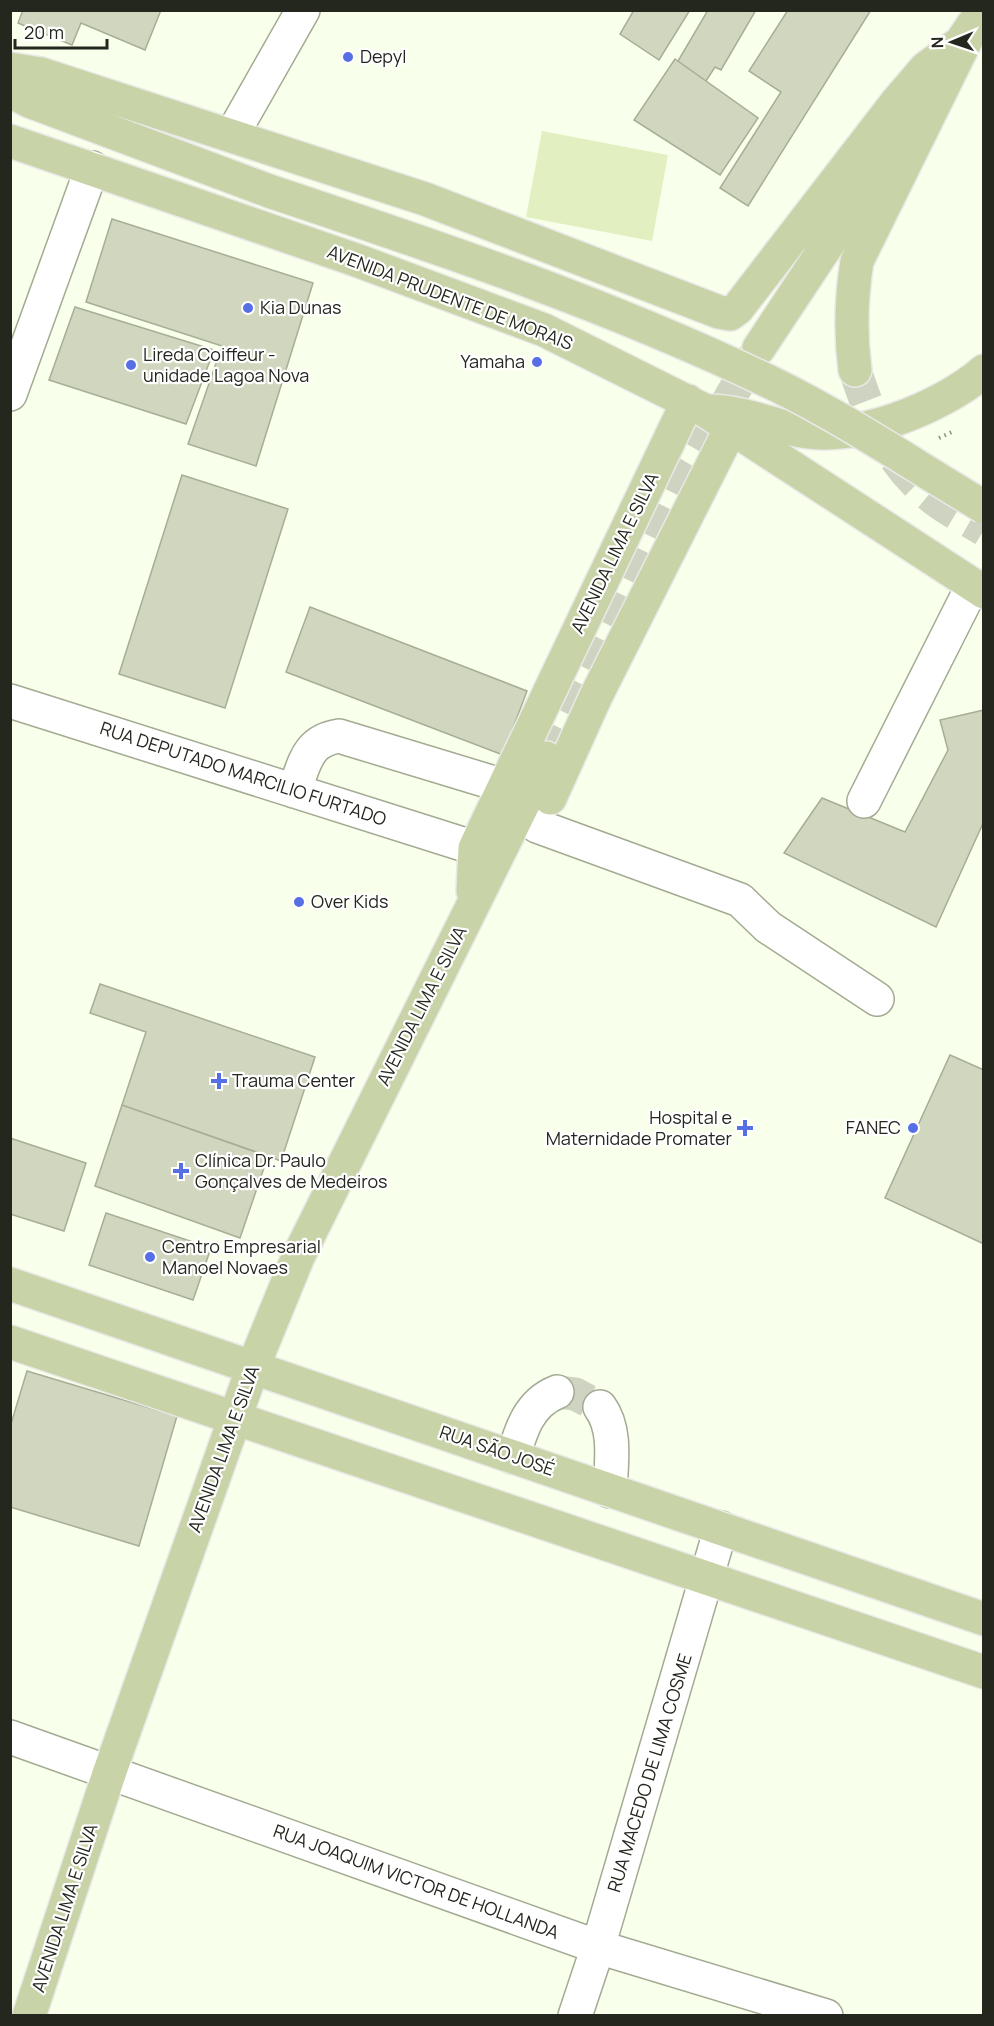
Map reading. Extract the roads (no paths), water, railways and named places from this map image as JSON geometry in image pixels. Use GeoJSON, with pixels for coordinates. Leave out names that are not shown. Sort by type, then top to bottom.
{"type":"FeatureCollection","features":[{"type":"Feature","properties":{"kind":"main road"},"geometry":{"type":"LineString","coordinates":[[10,69],[41,74],[425,199],[730,314],[738,308],[903,94],[926,68],[975,24]]}},
{"type":"Feature","properties":{"kind":"main road"},"geometry":{"type":"LineString","coordinates":[[759,348],[975,24]]}},
{"type":"Feature","properties":{"kind":"main road"},"geometry":{"type":"LineString","coordinates":[[855,370],[851,338],[851,300],[857,261],[975,24]]}},
{"type":"Feature","properties":{"kind":"main road"},"geometry":{"type":"LineString","coordinates":[[10,91],[29,101],[272,192],[483,262],[637,321],[778,386],[984,507]]}},
{"type":"Feature","properties":{"kind":"main road","name":"AVENIDA PRUDENTE DE MORAIS"},"geometry":{"type":"LineString","coordinates":[[10,141],[356,260],[544,330],[696,406],[978,588]]}},
{"type":"Feature","properties":{"kind":"main road"},"geometry":{"type":"LineString","coordinates":[[696,406],[751,415],[798,430],[844,430],[905,418],[941,401],[984,371]]}},
{"type":"Feature","properties":{"kind":"main road","name":"AVENIDA LIMA E SILVA"},"geometry":{"type":"LineString","coordinates":[[473,905],[475,848],[696,406]]}},
{"type":"Feature","properties":{"kind":"main road","name":"AVENIDA LIMA E SILVA"},"geometry":{"type":"LineString","coordinates":[[29,2016],[110,1771],[234,1417],[298,1257],[473,905],[510,872],[537,826],[596,696],[731,428]]}},
{"type":"Feature","properties":{"kind":"main road"},"geometry":{"type":"LineString","coordinates":[[473,905],[546,758]]}},
{"type":"Feature","properties":{"kind":"main road","name":"RUA SÃO JOSÉ"},"geometry":{"type":"LineString","coordinates":[[10,1284],[984,1619]]}},
{"type":"Feature","properties":{"kind":"main road"},"geometry":{"type":"LineString","coordinates":[[10,1342],[984,1672]]}},
{"type":"Feature","properties":{"kind":"street"},"geometry":{"type":"LineString","coordinates":[[232,135],[303,10]]}},
{"type":"Feature","properties":{"kind":"street"},"geometry":{"type":"LineString","coordinates":[[10,394],[92,168]]}},
{"type":"Feature","properties":{"kind":"street"},"geometry":{"type":"LineString","coordinates":[[864,801],[978,588]]}},
{"type":"Feature","properties":{"kind":"street","name":"RUA DEPUTADO MARCILIO FURTADO"},"geometry":{"type":"LineString","coordinates":[[10,701],[475,848]]}},
{"type":"Feature","properties":{"kind":"street"},"geometry":{"type":"LineString","coordinates":[[294,791],[309,751],[323,739],[339,736],[504,786]]}},
{"type":"Feature","properties":{"kind":"street"},"geometry":{"type":"LineString","coordinates":[[537,826],[740,900],[768,927],[877,999]]}},
{"type":"Feature","properties":{"kind":"street"},"geometry":{"type":"LineString","coordinates":[[513,1457],[529,1414],[546,1396],[556,1392]]}},
{"type":"Feature","properties":{"kind":"street"},"geometry":{"type":"LineString","coordinates":[[600,1407],[607,1416],[611,1436],[610,1491]]}},
{"type":"Feature","properties":{"kind":"street","name":"RUA MACEDO DE LIMA COSME"},"geometry":{"type":"LineString","coordinates":[[575,2016],[598,1947],[721,1528]]}},
{"type":"Feature","properties":{"kind":"street","name":"RUA JOAQUIM VICTOR DE HOLLANDA"},"geometry":{"type":"LineString","coordinates":[[10,1737],[598,1947],[826,2016]]}},
{"type":"Feature","properties":{"kind":"tunnel"},"geometry":{"type":"LineString","coordinates":[[546,758],[689,468],[759,348]]}},
{"type":"Feature","properties":{"kind":"tunnel"},"geometry":{"type":"LineString","coordinates":[[855,370],[883,439],[903,468],[935,500],[984,530]]}},
{"type":"Feature","properties":{"kind":"tunnel"},"geometry":{"type":"LineString","coordinates":[[557,1392],[575,1394],[600,1407]]}},
{"type":"Feature","properties":{"kind":"place","name":"Depyl"},"geometry":{"type":"Point","coordinates":[348,57]}},
{"type":"Feature","properties":{"kind":"place","name":"Kia Dunas"},"geometry":{"type":"Point","coordinates":[248,308]}},
{"type":"Feature","properties":{"kind":"place","name":"Yamaha"},"geometry":{"type":"Point","coordinates":[537,362]}},
{"type":"Feature","properties":{"kind":"place","name":"Lireda Coiffeur - unidade Lagoa Nova"},"geometry":{"type":"Point","coordinates":[131,365]}},
{"type":"Feature","properties":{"kind":"place","name":"Over Kids"},"geometry":{"type":"Point","coordinates":[299,902]}},
{"type":"Feature","properties":{"kind":"place","name":"Trauma Center"},"geometry":{"type":"Point","coordinates":[219,1081]}},
{"type":"Feature","properties":{"kind":"place","name":"Hospital e Maternidade Promater"},"geometry":{"type":"Point","coordinates":[745,1128]}},
{"type":"Feature","properties":{"kind":"place","name":"FANEC"},"geometry":{"type":"Point","coordinates":[913,1128]}},
{"type":"Feature","properties":{"kind":"place","name":"Clínica Dr. Paulo Gonçalves de Medeiros"},"geometry":{"type":"Point","coordinates":[181,1171]}},
{"type":"Feature","properties":{"kind":"place","name":"Centro Empresarial Manoel Novaes"},"geometry":{"type":"Point","coordinates":[150,1257]}}]}
